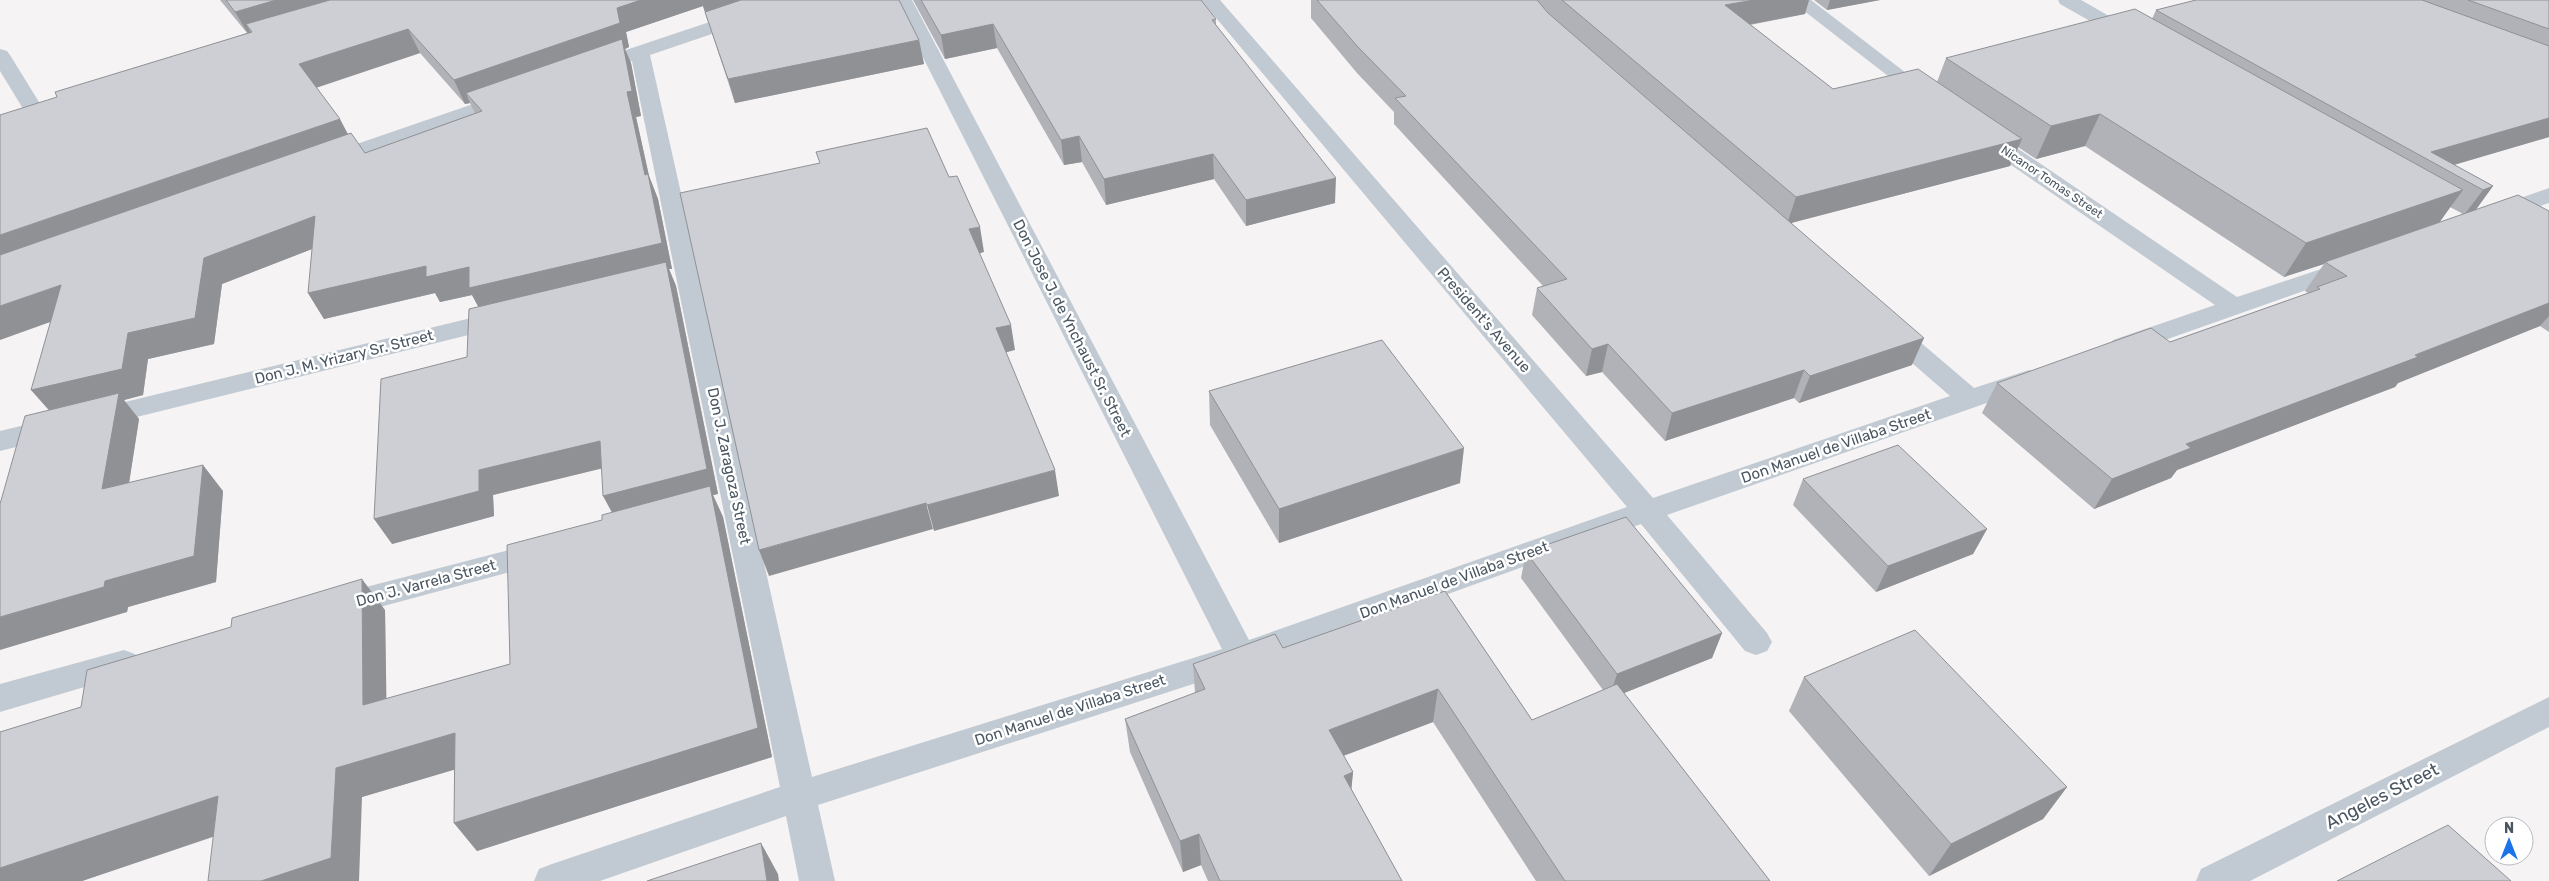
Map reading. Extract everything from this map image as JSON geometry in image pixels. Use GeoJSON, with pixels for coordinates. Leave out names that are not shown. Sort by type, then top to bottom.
{"type":"FeatureCollection","features":[{"type":"Feature","properties":{"kind":"street"},"geometry":{"type":"LineString","coordinates":[[604,64],[793,0]]}},
{"type":"Feature","properties":{"kind":"street","name":"Don Jose J. de Ynchaust Sr. Street"},"geometry":{"type":"LineString","coordinates":[[903,0],[1241,656]]}},
{"type":"Feature","properties":{"kind":"street","name":"President's Avenue"},"geometry":{"type":"LineString","coordinates":[[1210,0],[1648,510],[1756,642]]}},
{"type":"Feature","properties":{"kind":"street"},"geometry":{"type":"LineString","coordinates":[[1799,0],[1939,105]]}},
{"type":"Feature","properties":{"kind":"street"},"geometry":{"type":"LineString","coordinates":[[2067,0],[2153,49]]}},
{"type":"Feature","properties":{"kind":"street","name":"Don J. Zaragoza Street"},"geometry":{"type":"LineString","coordinates":[[640,52],[678,276],[736,500],[817,881]]}},
{"type":"Feature","properties":{"kind":"street"},"geometry":{"type":"LineString","coordinates":[[0,55],[33,107]]}},
{"type":"Feature","properties":{"kind":"street"},"geometry":{"type":"LineString","coordinates":[[307,170],[530,90]]}},
{"type":"Feature","properties":{"kind":"street","name":"Nicanor Tomas Street"},"geometry":{"type":"LineString","coordinates":[[1964,122],[2235,307]]}},
{"type":"Feature","properties":{"kind":"street"},"geometry":{"type":"LineString","coordinates":[[2472,223],[2549,195]]}},
{"type":"Feature","properties":{"kind":"street"},"geometry":{"type":"LineString","coordinates":[[2098,355],[2370,259]]}},
{"type":"Feature","properties":{"kind":"street","name":"Don J. M. Yrizary Sr. Street"},"geometry":{"type":"LineString","coordinates":[[0,441],[523,314]]}},
{"type":"Feature","properties":{"kind":"street"},"geometry":{"type":"LineString","coordinates":[[1873,314],[1970,399]]}},
{"type":"Feature","properties":{"kind":"street","name":"Don Manuel de Villaba Street"},"geometry":{"type":"LineString","coordinates":[[552,881],[799,796],[1241,656],[1648,510],[2052,371]]}},
{"type":"Feature","properties":{"kind":"street"},"geometry":{"type":"LineString","coordinates":[[708,508],[736,500]]}},
{"type":"Feature","properties":{"kind":"street","name":"Don J. Varrela Street"},"geometry":{"type":"LineString","coordinates":[[313,613],[573,544]]}},
{"type":"Feature","properties":{"kind":"street"},"geometry":{"type":"LineString","coordinates":[[0,698],[150,656]]}},
{"type":"Feature","properties":{"kind":"street","name":"Angeles Street"},"geometry":{"type":"LineString","coordinates":[[2214,881],[2549,712]]}},
{"type":"Feature","properties":{"kind":"building"},"geometry":{"type":"Polygon","coordinates":[[[226,0],[276,0],[235,12],[226,0]]]}},
{"type":"Feature","properties":{"kind":"building"},"geometry":{"type":"Polygon","coordinates":[[[330,0],[641,0],[617,8],[620,23],[454,80],[408,29],[299,64],[340,119],[0,235],[0,115],[57,97],[55,92],[252,32],[246,24],[330,0]]]}},
{"type":"Feature","properties":{"kind":"building"},"geometry":{"type":"Polygon","coordinates":[[[741,0],[899,0],[919,40],[728,79],[705,12],[741,0]]]}},
{"type":"Feature","properties":{"kind":"building"},"geometry":{"type":"Polygon","coordinates":[[[921,0],[1201,0],[1216,19],[1212,20],[1336,178],[1246,200],[1213,154],[1104,179],[1079,136],[1061,140],[993,24],[941,35],[921,0]]]}},
{"type":"Feature","properties":{"kind":"building"},"geometry":{"type":"Polygon","coordinates":[[[1317,0],[1537,0],[1548,13],[1924,338],[1810,376],[1804,370],[1672,413],[1608,344],[1592,349],[1537,288],[1567,279],[1395,98],[1406,96],[1358,47],[1317,0]]]}},
{"type":"Feature","properties":{"kind":"building"},"geometry":{"type":"Polygon","coordinates":[[[1562,0],[1754,0],[1725,5],[1833,89],[1918,69],[2022,139],[1796,197],[1562,0]]]}},
{"type":"Feature","properties":{"kind":"building"},"geometry":{"type":"Polygon","coordinates":[[[2196,0],[2422,0],[2549,46],[2549,118],[2431,152],[2493,186],[2483,190],[2156,10],[2196,0]]]}},
{"type":"Feature","properties":{"kind":"building"},"geometry":{"type":"Polygon","coordinates":[[[2468,0],[2549,0],[2549,29],[2468,0]]]}},
{"type":"Feature","properties":{"kind":"building"},"geometry":{"type":"Polygon","coordinates":[[[2135,9],[2463,190],[2306,243],[2100,114],[2051,126],[1946,58],[2135,9]]]}},
{"type":"Feature","properties":{"kind":"building"},"geometry":{"type":"Polygon","coordinates":[[[622,39],[632,91],[627,92],[645,175],[648,174],[662,243],[469,288],[469,267],[426,277],[426,266],[308,293],[315,216],[204,258],[195,318],[128,333],[122,369],[31,390],[61,285],[0,306],[0,255],[351,133],[365,153],[482,111],[466,93],[622,39]]]}},
{"type":"Feature","properties":{"kind":"building"},"geometry":{"type":"Polygon","coordinates":[[[927,128],[949,177],[957,176],[980,227],[969,229],[1011,325],[996,328],[1055,470],[927,505],[926,503],[759,550],[680,193],[820,163],[816,152],[927,128]]]}},
{"type":"Feature","properties":{"kind":"building"},"geometry":{"type":"Polygon","coordinates":[[[2518,195],[2549,211],[2549,303],[2415,355],[2418,357],[2186,444],[2191,448],[2112,479],[1997,383],[2151,328],[2170,342],[2320,289],[2317,287],[2347,276],[2325,262],[2518,195]]]}},
{"type":"Feature","properties":{"kind":"building"},"geometry":{"type":"Polygon","coordinates":[[[666,262],[707,469],[603,496],[600,441],[479,470],[479,491],[374,519],[381,379],[467,357],[469,309],[666,262]]]}},
{"type":"Feature","properties":{"kind":"building"},"geometry":{"type":"Polygon","coordinates":[[[1382,340],[1464,448],[1279,509],[1209,391],[1382,340]]]}},
{"type":"Feature","properties":{"kind":"building"},"geometry":{"type":"Polygon","coordinates":[[[119,393],[102,489],[203,465],[194,556],[105,581],[104,587],[0,617],[0,504],[25,416],[119,393]]]}},
{"type":"Feature","properties":{"kind":"building"},"geometry":{"type":"Polygon","coordinates":[[[1898,445],[1987,529],[1888,566],[1803,479],[1898,445]]]}},
{"type":"Feature","properties":{"kind":"building"},"geometry":{"type":"Polygon","coordinates":[[[710,486],[758,728],[454,823],[455,733],[336,768],[331,858],[261,881],[208,881],[218,796],[0,868],[0,732],[81,707],[87,670],[231,627],[232,618],[362,579],[363,705],[510,664],[507,545],[602,520],[602,515],[710,486]]]}},
{"type":"Feature","properties":{"kind":"building"},"geometry":{"type":"Polygon","coordinates":[[[1626,517],[1722,633],[1617,674],[1526,552],[1626,517]]]}},
{"type":"Feature","properties":{"kind":"building"},"geometry":{"type":"Polygon","coordinates":[[[1445,591],[1532,720],[1617,684],[1770,881],[1565,881],[1438,689],[1329,730],[1353,772],[1344,776],[1402,881],[1220,881],[1199,834],[1180,841],[1125,719],[1205,689],[1193,664],[1275,634],[1283,648],[1445,591]]]}},
{"type":"Feature","properties":{"kind":"building"},"geometry":{"type":"Polygon","coordinates":[[[1915,630],[2067,787],[1951,844],[1804,677],[1915,630]]]}},
{"type":"Feature","properties":{"kind":"building"},"geometry":{"type":"Polygon","coordinates":[[[2448,825],[2484,857],[2484,866],[2494,866],[2511,881],[2337,881],[2448,825]]]}},
{"type":"Feature","properties":{"kind":"building"},"geometry":{"type":"Polygon","coordinates":[[[761,843],[767,881],[647,881],[761,843]]]}}]}
